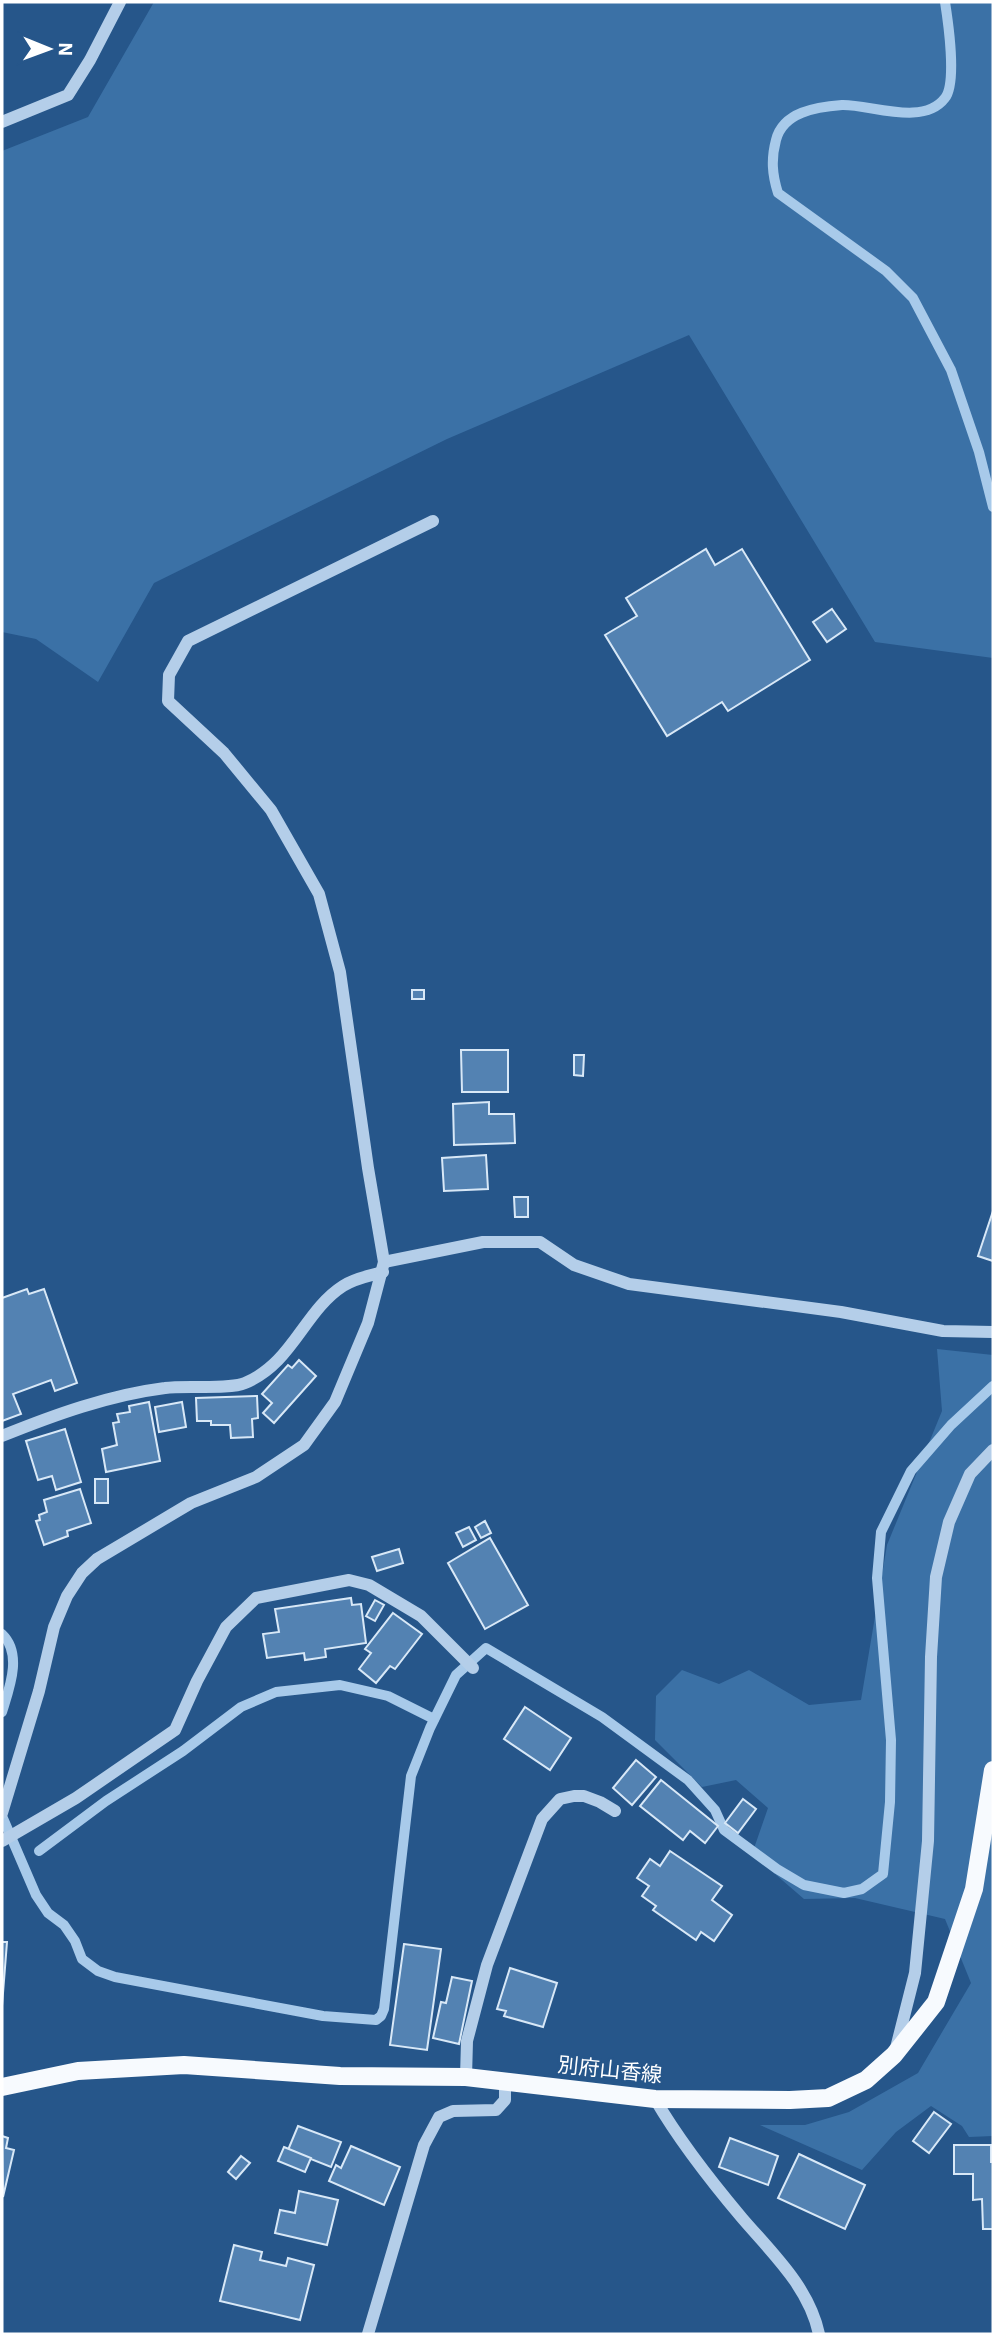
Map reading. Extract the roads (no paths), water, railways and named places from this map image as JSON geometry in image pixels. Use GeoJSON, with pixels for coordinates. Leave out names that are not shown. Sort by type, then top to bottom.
{"type":"FeatureCollection","features":[{"type":"Feature","properties":{"kind":"main road","name":"別府山香線"},"geometry":{"type":"LineString","coordinates":[[2,2087],[78,2071],[184,2065],[340,2076],[466,2077],[655,2099],[790,2101],[828,2098],[866,2080],[894,2055],[936,2002],[974,1889],[993,1770]]}},
{"type":"Feature","properties":{"kind":"street"},"geometry":{"type":"LineString","coordinates":[[2,122],[68,95],[90,60],[120,2]]}},
{"type":"Feature","properties":{"kind":"street"},"geometry":{"type":"LineString","coordinates":[[2,1813],[39,1691],[54,1627],[67,1596],[82,1573],[97,1559],[191,1503],[256,1477],[304,1445],[335,1402],[368,1323],[383,1267],[340,972],[318,894],[271,810],[224,753],[168,701],[169,675],[188,641],[433,521]]}},
{"type":"Feature","properties":{"kind":"street"},"geometry":{"type":"LineString","coordinates":[[2,1436],[116,1397],[167,1388],[244,1384],[290,1348],[320,1307],[342,1286],[383,1267],[483,1242],[540,1242],[574,1265],[629,1284],[841,1312],[943,1331],[993,1332]]}},
{"type":"Feature","properties":{"kind":"street"},"geometry":{"type":"LineString","coordinates":[[894,2055],[915,1973],[928,1841],[936,1577],[949,1522],[964,1486],[970,1474],[993,1450]]}},
{"type":"Feature","properties":{"kind":"street"},"geometry":{"type":"LineString","coordinates":[[2,1842],[76,1798],[175,1730],[226,1627],[256,1598],[349,1580],[369,1585],[421,1616],[473,1668]]}},
{"type":"Feature","properties":{"kind":"street"},"geometry":{"type":"LineString","coordinates":[[466,2077],[467,2041],[487,1965],[542,1819],[560,1799],[574,1796],[600,1802],[615,1811]]}},
{"type":"Feature","properties":{"kind":"street"},"geometry":{"type":"LineString","coordinates":[[368,2334],[424,2145],[439,2117],[453,2111],[496,2110],[505,2100],[506,2081]]}},
{"type":"Feature","properties":{"kind":"street"},"geometry":{"type":"LineString","coordinates":[[655,2099],[693,2158],[780,2260],[810,2306],[819,2334]]}},
{"type":"Feature","properties":{"kind":"waterway"},"geometry":{"type":"LineString","coordinates":[[945,2],[951,66],[949,90],[945,98],[935,107],[910,113],[842,105],[802,113],[793,117],[780,131],[773,154],[773,173],[778,193],[886,271],[913,298],[951,370],[979,452],[993,507]]}},
{"type":"Feature","properties":{"kind":"waterway"},"geometry":{"type":"LineString","coordinates":[[2,1816],[36,1895],[48,1913],[64,1925],[75,1941],[82,1959],[98,1971],[115,1977],[323,2016],[376,2020],[384,2009],[411,1776],[430,1728],[456,1675],[486,1648],[602,1717],[688,1780],[715,1810],[724,1830],[777,1869],[804,1885],[844,1893],[862,1889],[883,1874],[890,1802],[891,1740],[877,1578],[881,1532],[911,1471],[951,1425],[993,1386]]}},
{"type":"Feature","properties":{"kind":"waterway"},"geometry":{"type":"LineString","coordinates":[[2,1634],[12,1651],[13,1661],[11,1682],[2,1712]]}},
{"type":"Feature","properties":{"kind":"waterway"},"geometry":{"type":"LineString","coordinates":[[39,1851],[106,1801],[183,1751],[241,1707],[276,1692],[340,1685],[388,1696],[434,1719]]}}]}
